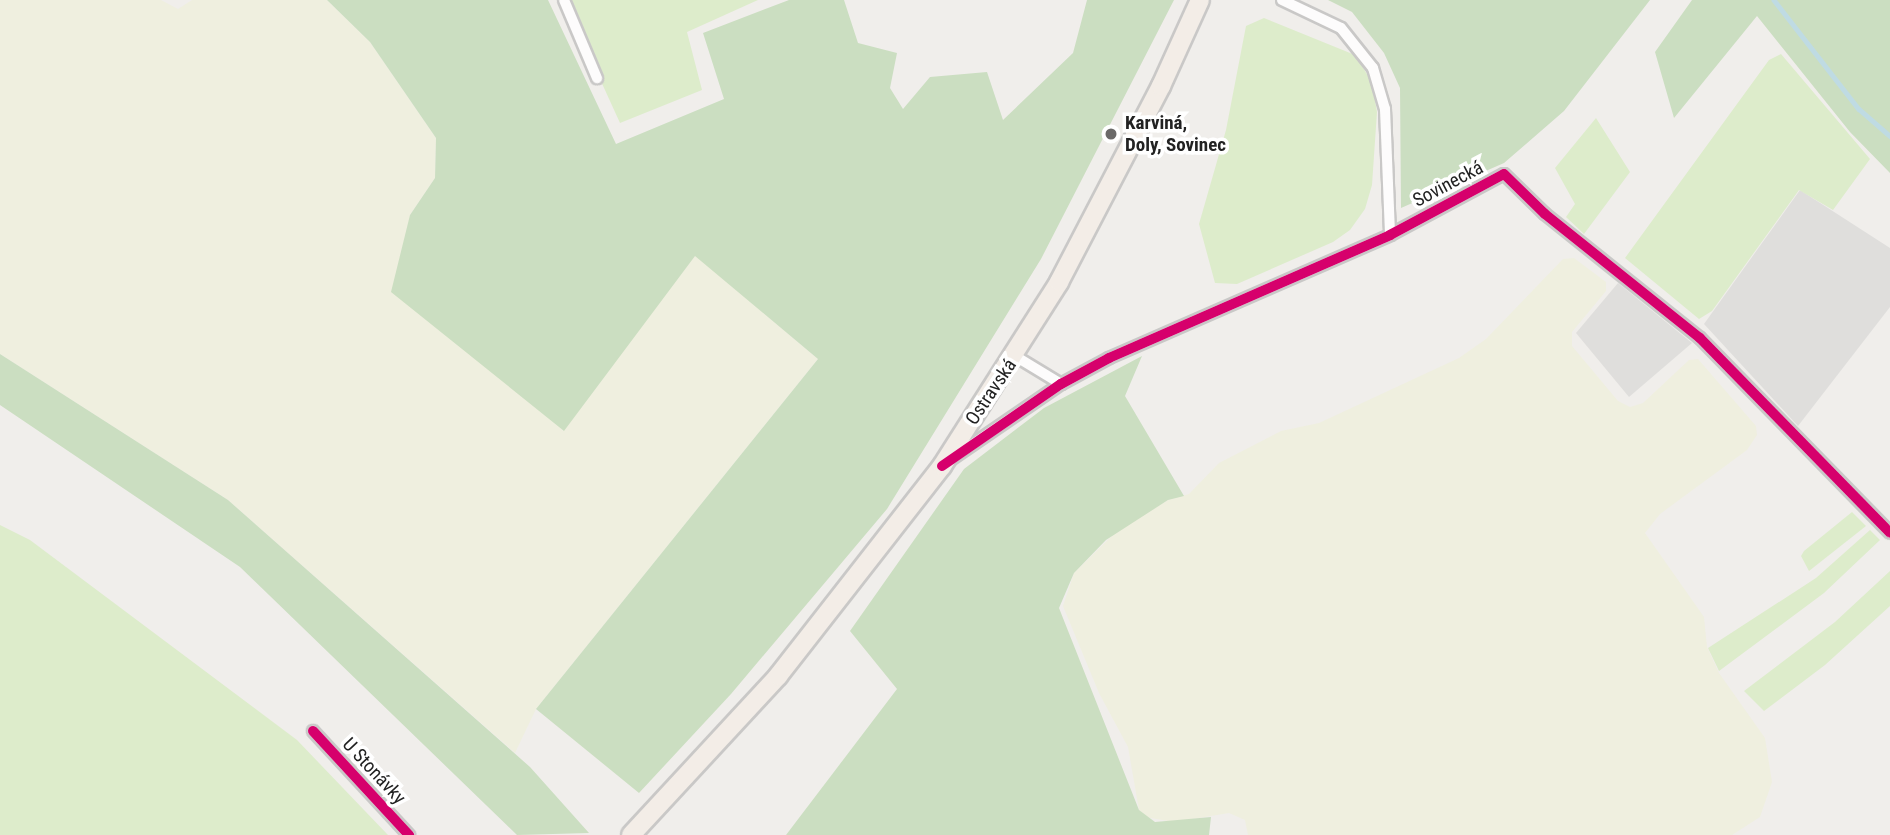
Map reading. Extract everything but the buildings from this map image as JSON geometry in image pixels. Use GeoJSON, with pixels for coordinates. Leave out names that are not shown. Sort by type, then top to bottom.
{"type":"FeatureCollection","features":[{"type":"Feature","properties":{"kind":"main road","name":"Ostravská"},"geometry":{"type":"LineString","coordinates":[[632,835],[786,666],[942,466],[1015,356],[1101,206],[1200,0]]}},
{"type":"Feature","properties":{"kind":"street"},"geometry":{"type":"LineString","coordinates":[[564,0],[597,78]]}},
{"type":"Feature","properties":{"kind":"street","name":"Sovinecká"},"geometry":{"type":"LineString","coordinates":[[1282,0],[1341,28],[1373,68],[1385,109],[1390,235]]}},
{"type":"Feature","properties":{"kind":"street","name":"Sovinecká"},"geometry":{"type":"LineString","coordinates":[[942,466],[1061,384],[1390,235],[1504,174],[1545,214],[1700,338],[1890,533]]}},
{"type":"Feature","properties":{"kind":"street"},"geometry":{"type":"LineString","coordinates":[[1015,356],[1061,384]]}},
{"type":"Feature","properties":{"kind":"street","name":"U Stonávky"},"geometry":{"type":"LineString","coordinates":[[313,731],[410,835]]}},
{"type":"Feature","properties":{"kind":"shaded area"},"geometry":{"type":"Polygon","coordinates":[[[1800,190],[1890,248],[1890,307],[1798,426],[1704,324],[1800,190]]]}},
{"type":"Feature","properties":{"kind":"shaded area"},"geometry":{"type":"Polygon","coordinates":[[[1618,283],[1692,343],[1629,397],[1576,333],[1618,283]]]}},
{"type":"Feature","properties":{"kind":"green space"},"geometry":{"type":"Polygon","coordinates":[[[0,0],[161,0],[178,9],[192,0],[327,0],[370,42],[436,138],[435,178],[410,215],[563,431],[695,255],[818,359],[536,709],[515,753],[228,500],[0,354],[0,0]]]}},
{"type":"Feature","properties":{"kind":"green space"},"geometry":{"type":"Polygon","coordinates":[[[327,0],[548,0],[616,144],[724,99],[703,33],[789,0],[844,0],[858,43],[897,53],[890,88],[903,109],[930,77],[987,72],[1003,120],[1073,53],[1087,0],[1174,0],[1041,259],[887,509],[731,694],[639,793],[536,709],[818,359],[695,256],[564,431],[391,292],[410,215],[435,178],[436,138],[370,42],[327,0]]]}},
{"type":"Feature","properties":{"kind":"green space"},"geometry":{"type":"Polygon","coordinates":[[[564,0],[758,0],[687,32],[702,90],[620,123],[564,0]]]}},
{"type":"Feature","properties":{"kind":"green space"},"geometry":{"type":"Polygon","coordinates":[[[1328,0],[1650,0],[1564,111],[1504,163],[1401,208],[1400,88],[1384,53],[1352,12],[1328,0]]]}},
{"type":"Feature","properties":{"kind":"green space"},"geometry":{"type":"Polygon","coordinates":[[[1692,0],[1890,0],[1890,173],[1850,132],[1757,16],[1674,118],[1655,52],[1692,0]]]}},
{"type":"Feature","properties":{"kind":"green space"},"geometry":{"type":"Polygon","coordinates":[[[1264,18],[1355,55],[1372,82],[1377,112],[1372,185],[1365,209],[1350,230],[1333,242],[1237,284],[1215,283],[1199,224],[1226,130],[1246,26],[1264,18]]]}},
{"type":"Feature","properties":{"kind":"green space"},"geometry":{"type":"Polygon","coordinates":[[[1781,54],[1870,159],[1833,210],[1799,190],[1712,311],[1699,319],[1625,258],[1769,60],[1781,54]]]}},
{"type":"Feature","properties":{"kind":"green space"},"geometry":{"type":"Polygon","coordinates":[[[1596,118],[1630,172],[1584,234],[1566,217],[1575,204],[1555,168],[1596,118]]]}},
{"type":"Feature","properties":{"kind":"green space"},"geometry":{"type":"Polygon","coordinates":[[[1574,258],[1606,282],[1606,291],[1572,332],[1572,346],[1618,401],[1630,407],[1643,403],[1689,360],[1698,359],[1756,426],[1757,435],[1747,450],[1660,514],[1645,533],[1704,617],[1707,647],[1719,673],[1765,738],[1772,782],[1760,817],[1732,835],[1248,835],[1245,820],[1229,813],[1174,822],[1145,817],[1139,810],[1128,747],[1099,693],[1063,606],[1074,573],[1117,531],[1168,500],[1189,494],[1219,463],[1281,431],[1319,423],[1459,358],[1486,339],[1563,259],[1574,258]]]}},
{"type":"Feature","properties":{"kind":"green space"},"geometry":{"type":"Polygon","coordinates":[[[0,354],[228,500],[530,767],[589,833],[517,835],[240,567],[0,405],[0,354]]]}},
{"type":"Feature","properties":{"kind":"green space"},"geometry":{"type":"Polygon","coordinates":[[[1142,356],[1125,396],[1184,496],[1168,500],[1106,540],[1074,573],[1059,608],[1139,810],[1155,822],[1211,817],[1209,835],[786,835],[897,689],[850,631],[964,469],[1044,408],[1142,356]]]}},
{"type":"Feature","properties":{"kind":"green space"},"geometry":{"type":"Polygon","coordinates":[[[1852,512],[1866,526],[1809,571],[1801,556],[1804,551],[1852,512]]]}},
{"type":"Feature","properties":{"kind":"green space"},"geometry":{"type":"Polygon","coordinates":[[[0,525],[30,540],[297,740],[388,835],[0,835],[0,525]]]}},
{"type":"Feature","properties":{"kind":"green space"},"geometry":{"type":"Polygon","coordinates":[[[1870,530],[1880,540],[1824,593],[1719,671],[1708,648],[1816,578],[1870,530]]]}},
{"type":"Feature","properties":{"kind":"green space"},"geometry":{"type":"Polygon","coordinates":[[[1890,571],[1890,606],[1825,665],[1764,711],[1744,691],[1835,622],[1890,571]]]}},
{"type":"Feature","properties":{"kind":"waterway"},"geometry":{"type":"LineString","coordinates":[[1774,0],[1859,109],[1890,136]]}},
{"type":"Feature","properties":{"kind":"cycle path"},"geometry":{"type":"LineString","coordinates":[[942,466],[1061,384],[1109,358],[1390,235],[1504,174],[1545,214],[1700,338],[1890,533]]}},
{"type":"Feature","properties":{"kind":"cycle path"},"geometry":{"type":"LineString","coordinates":[[313,731],[409,835]]}},
{"type":"Feature","properties":{"kind":"place","name":"Karviná, Doly, Sovinec"},"geometry":{"type":"Point","coordinates":[1111,134]}}]}
